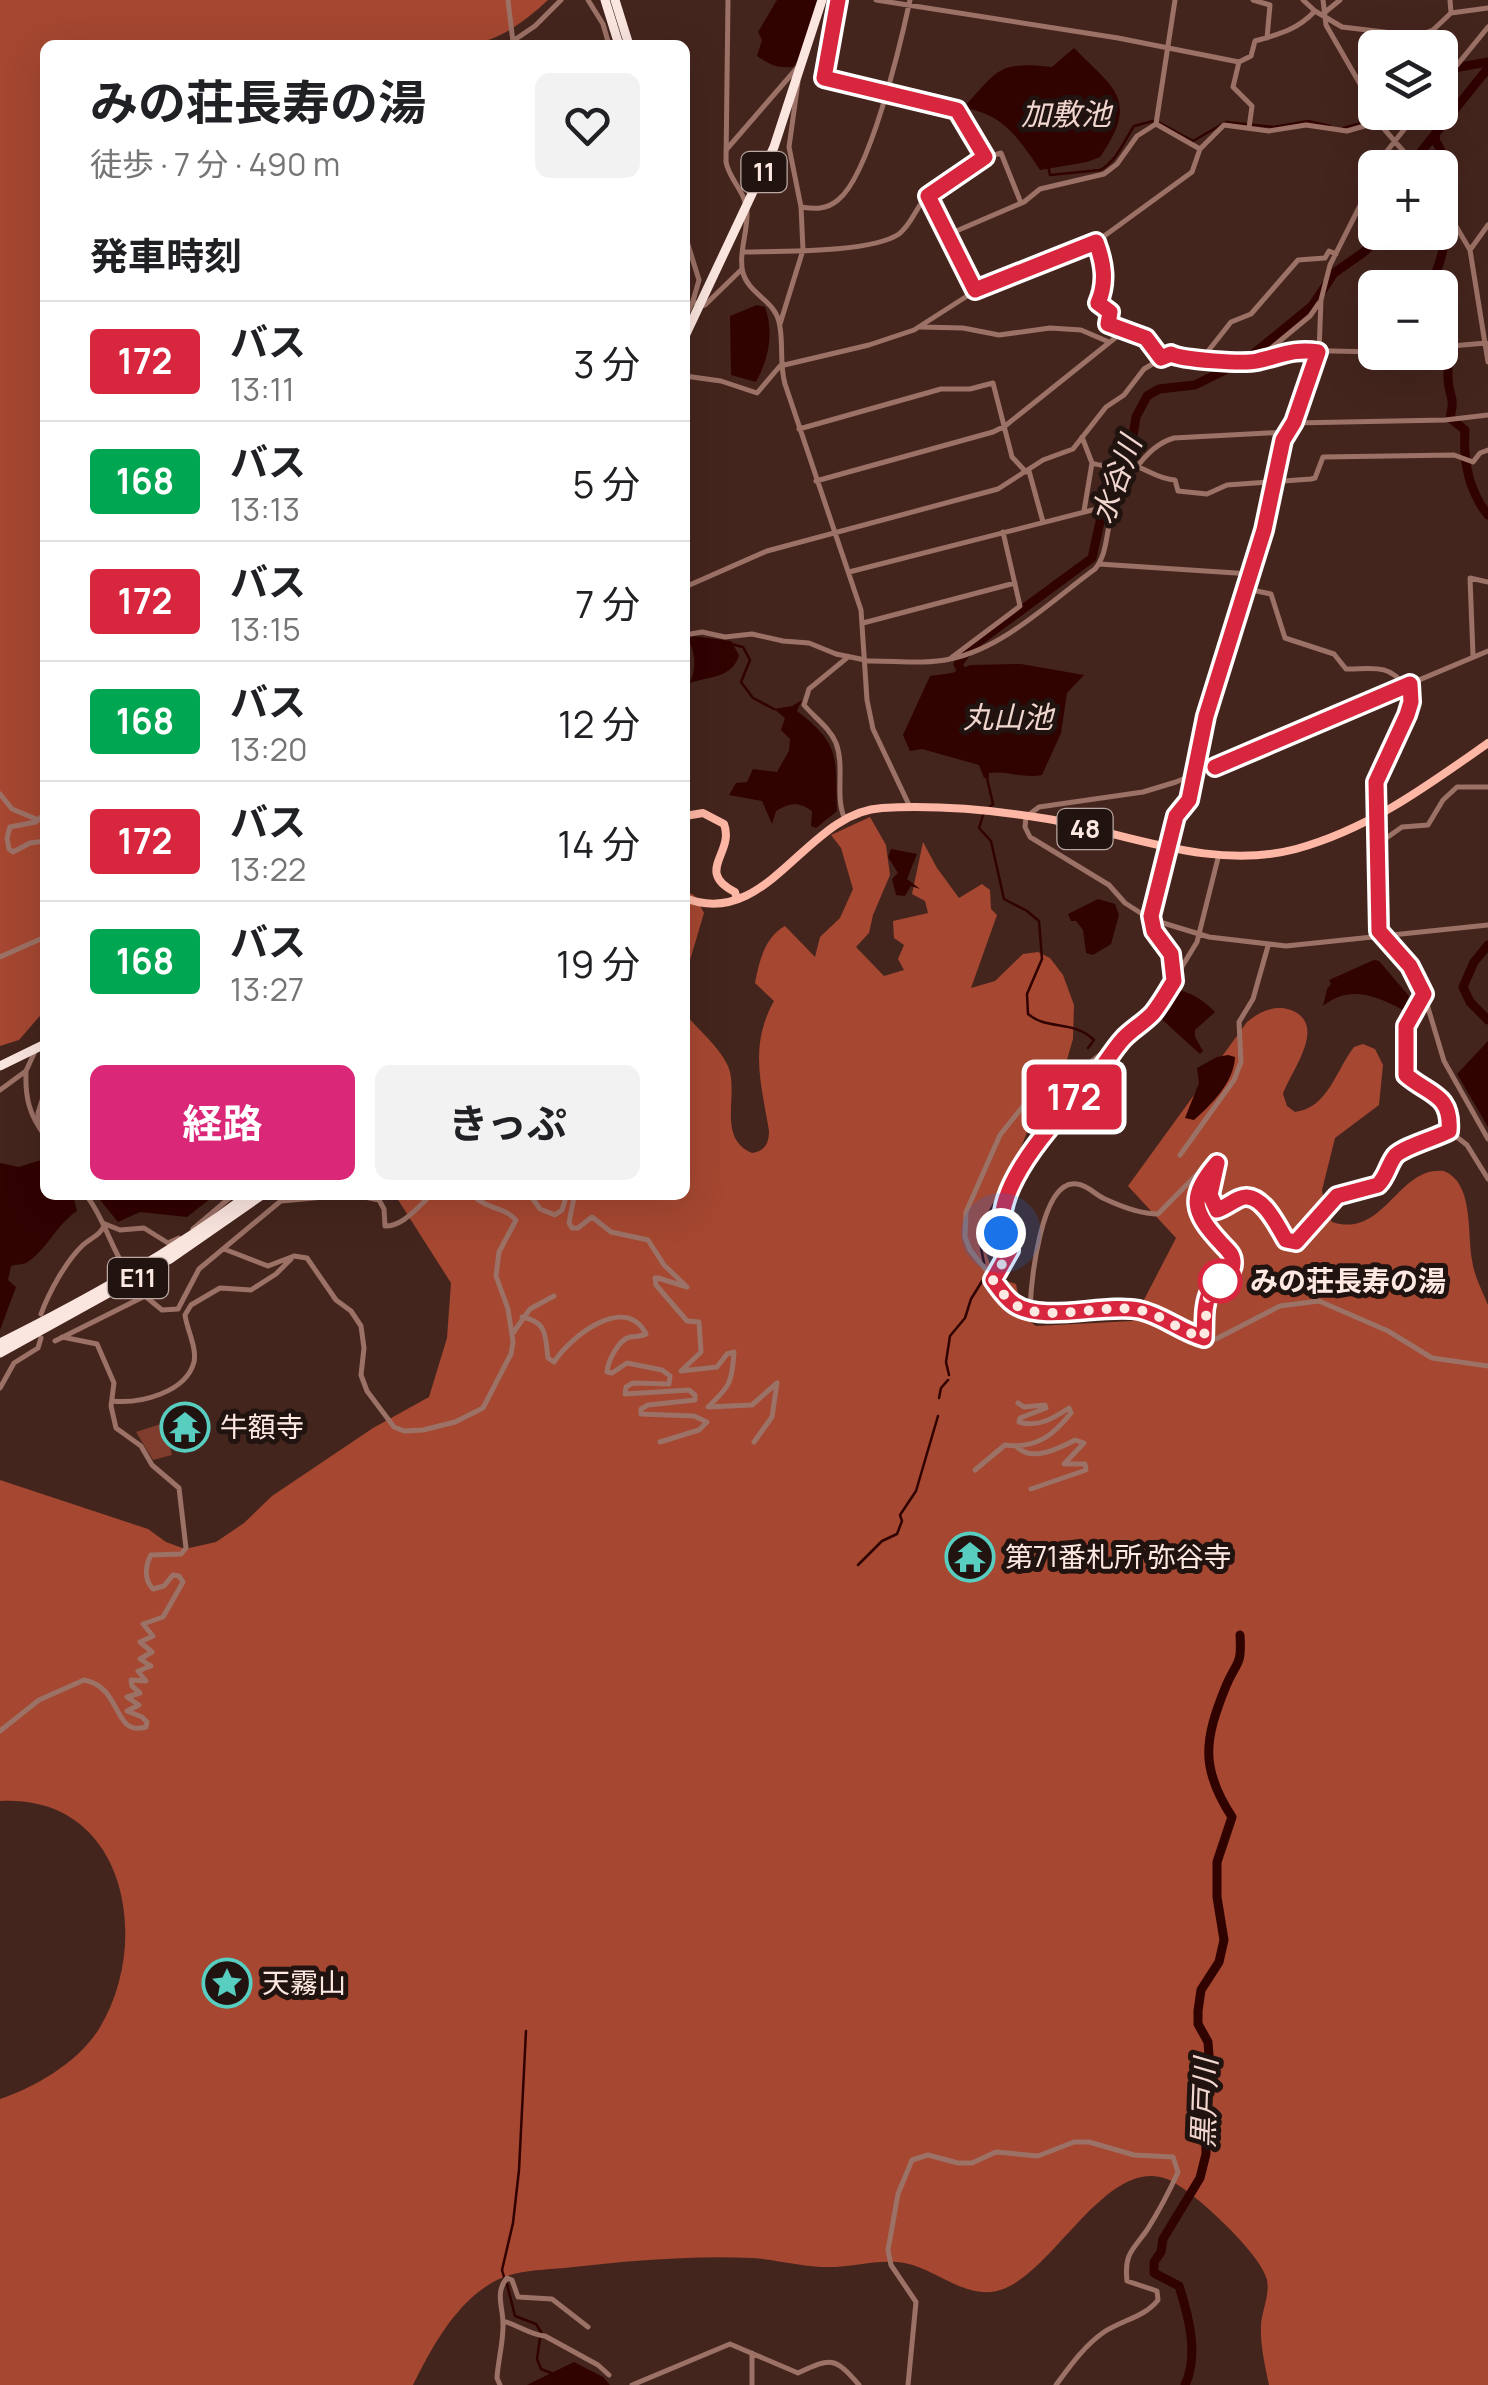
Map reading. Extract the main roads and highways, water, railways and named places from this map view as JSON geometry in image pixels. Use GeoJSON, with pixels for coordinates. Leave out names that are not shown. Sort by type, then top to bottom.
{"type":"FeatureCollection","features":[{"type":"Feature","properties":{"kind":"highway"},"geometry":{"type":"LineString","coordinates":[[606,0],[618,40]]}},
{"type":"Feature","properties":{"kind":"highway"},"geometry":{"type":"LineString","coordinates":[[615,0],[627,40]]}},
{"type":"Feature","properties":{"kind":"highway","name":"11"},"geometry":{"type":"LineString","coordinates":[[690,321],[783,124],[822,0]]}},
{"type":"Feature","properties":{"kind":"highway"},"geometry":{"type":"LineString","coordinates":[[0,1066],[40,1046]]}},
{"type":"Feature","properties":{"kind":"highway","name":"E11"},"geometry":{"type":"LineString","coordinates":[[2,1347],[165,1252],[241,1200]]}},
{"type":"Feature","properties":{"kind":"highway","name":"E11"},"geometry":{"type":"LineString","coordinates":[[2,1347],[170,1259],[255,1200]]}},
{"type":"Feature","properties":{"kind":"main road","name":"48"},"geometry":{"type":"LineString","coordinates":[[737,899],[766,883],[844,817],[873,808],[982,810],[1218,854],[1295,849],[1374,818],[1488,743]]}},
{"type":"Feature","properties":{"kind":"main road"},"geometry":{"type":"LineString","coordinates":[[690,815],[702,813],[724,824],[726,840],[716,876],[723,886],[735,892],[737,899],[709,904],[690,899]]}},
{"type":"Feature","properties":{"kind":"water"},"geometry":{"type":"Polygon","coordinates":[[[777,0],[817,0],[800,57],[793,67],[774,65],[757,56],[762,40],[758,32],[777,0]]]}},
{"type":"Feature","properties":{"kind":"water","name":"加敷池"},"geometry":{"type":"Polygon","coordinates":[[[1074,48],[1117,96],[1118,121],[1100,157],[1040,170],[1017,138],[999,122],[963,108],[1000,71],[1020,66],[1052,67],[1074,48]]]}},
{"type":"Feature","properties":{"kind":"water"},"geometry":{"type":"Polygon","coordinates":[[[757,305],[765,307],[770,336],[756,382],[731,375],[730,316],[757,305]]]}},
{"type":"Feature","properties":{"kind":"water"},"geometry":{"type":"Polygon","coordinates":[[[690,637],[731,641],[739,655],[736,663],[720,675],[690,683],[694,661],[690,637]]]}},
{"type":"Feature","properties":{"kind":"water","name":"丸山池"},"geometry":{"type":"Polygon","coordinates":[[[1021,664],[1084,675],[1067,693],[1061,733],[1042,775],[996,772],[984,778],[979,765],[922,749],[910,751],[903,735],[930,676],[970,665],[1021,664]]]}},
{"type":"Feature","properties":{"kind":"water"},"geometry":{"type":"Polygon","coordinates":[[[802,700],[797,711],[822,734],[835,765],[837,811],[816,828],[811,826],[812,811],[798,804],[776,811],[772,824],[762,801],[729,795],[736,783],[747,782],[753,769],[777,772],[789,751],[790,739],[781,730],[785,718],[774,709],[802,700]]]}},
{"type":"Feature","properties":{"kind":"water"},"geometry":{"type":"Polygon","coordinates":[[[891,849],[917,854],[907,879],[920,889],[911,886],[905,896],[896,895],[892,879],[898,873],[888,857],[891,849]]]}},
{"type":"Feature","properties":{"kind":"water"},"geometry":{"type":"Polygon","coordinates":[[[1098,899],[1115,904],[1119,915],[1111,944],[1093,955],[1086,953],[1083,930],[1068,914],[1098,899]]]}},
{"type":"Feature","properties":{"kind":"water"},"geometry":{"type":"Polygon","coordinates":[[[1374,960],[1409,996],[1403,1010],[1362,994],[1343,996],[1323,1006],[1329,980],[1374,960]]]}},
{"type":"Feature","properties":{"kind":"water"},"geometry":{"type":"Polygon","coordinates":[[[1171,989],[1195,996],[1215,1012],[1195,1030],[1203,1051],[1200,1054],[1156,1014],[1171,989]]]}},
{"type":"Feature","properties":{"kind":"water"},"geometry":{"type":"Polygon","coordinates":[[[1488,1041],[1488,1127],[1457,1074],[1488,1041]]]}},
{"type":"Feature","properties":{"kind":"water"},"geometry":{"type":"Polygon","coordinates":[[[1228,1055],[1235,1057],[1234,1066],[1221,1092],[1194,1120],[1185,1118],[1199,1083],[1197,1068],[1228,1055]]]}},
{"type":"Feature","properties":{"kind":"water"},"geometry":{"type":"Polygon","coordinates":[[[40,1160],[40,1200],[74,1200],[77,1211],[33,1258],[11,1266],[8,1280],[16,1287],[0,1330],[0,1163],[19,1167],[40,1160]]]}},
{"type":"Feature","properties":{"kind":"water"},"geometry":{"type":"Polygon","coordinates":[[[100,1200],[209,1200],[187,1217],[140,1212],[118,1222],[100,1200]]]}},
{"type":"Feature","properties":{"kind":"water"},"geometry":{"type":"Polygon","coordinates":[[[574,2362],[610,2385],[527,2385],[574,2362]]]}},
{"type":"Feature","properties":{"kind":"waterway"},"geometry":{"type":"LineString","coordinates":[[1458,67],[1488,62]]}},
{"type":"Feature","properties":{"kind":"waterway","name":"水谷川"},"geometry":{"type":"LineString","coordinates":[[1422,150],[1488,68]]}},
{"type":"Feature","properties":{"kind":"waterway"},"geometry":{"type":"LineString","coordinates":[[1048,165],[1050,175],[1100,170],[1116,156],[1134,126],[1153,121]]}},
{"type":"Feature","properties":{"kind":"waterway"},"geometry":{"type":"LineString","coordinates":[[1160,123],[1193,141],[1226,122],[1274,127],[1308,121],[1330,126]]}},
{"type":"Feature","properties":{"kind":"waterway"},"geometry":{"type":"LineString","coordinates":[[1343,128],[1358,124]]}},
{"type":"Feature","properties":{"kind":"waterway"},"geometry":{"type":"LineString","coordinates":[[1436,131],[1449,193],[1446,234],[1437,270]]}},
{"type":"Feature","properties":{"kind":"waterway","name":"水谷川"},"geometry":{"type":"LineString","coordinates":[[965,678],[958,664],[970,648],[1092,558],[1102,513],[1128,467],[1136,417],[1147,396],[1159,389],[1195,385],[1247,359],[1312,306],[1334,273],[1366,250]]}},
{"type":"Feature","properties":{"kind":"waterway"},"geometry":{"type":"LineString","coordinates":[[1447,370],[1450,418],[1465,430],[1468,474],[1488,515]]}},
{"type":"Feature","properties":{"kind":"waterway"},"geometry":{"type":"LineString","coordinates":[[731,644],[743,647],[750,660],[741,682],[753,698],[774,709]]}},
{"type":"Feature","properties":{"kind":"waterway"},"geometry":{"type":"LineString","coordinates":[[987,778],[993,804],[990,807]]}},
{"type":"Feature","properties":{"kind":"waterway"},"geometry":{"type":"LineString","coordinates":[[983,815],[979,828],[991,841],[1004,899],[1039,921],[1042,959],[1027,994],[1028,1014],[1086,1034],[1094,1040],[1088,1048]]}},
{"type":"Feature","properties":{"kind":"waterway"},"geometry":{"type":"LineString","coordinates":[[1488,945],[1474,962],[1463,987],[1470,1002],[1488,1020]]}},
{"type":"Feature","properties":{"kind":"waterway"},"geometry":{"type":"LineString","coordinates":[[1020,1167],[1037,1123],[1069,1083]]}},
{"type":"Feature","properties":{"kind":"waterway"},"geometry":{"type":"LineString","coordinates":[[984,1263],[978,1232],[1015,1173]]}},
{"type":"Feature","properties":{"kind":"waterway"},"geometry":{"type":"LineString","coordinates":[[949,1375],[946,1362],[950,1336],[965,1318],[984,1278]]}},
{"type":"Feature","properties":{"kind":"waterway"},"geometry":{"type":"LineString","coordinates":[[939,1398],[948,1380]]}},
{"type":"Feature","properties":{"kind":"waterway"},"geometry":{"type":"LineString","coordinates":[[858,1565],[882,1541],[897,1534],[900,1515],[916,1491],[938,1416]]}},
{"type":"Feature","properties":{"kind":"waterway","name":"黒戸川"},"geometry":{"type":"LineString","coordinates":[[1185,2385],[1192,2349],[1186,2310],[1179,2286],[1154,2273],[1154,2262],[1163,2239],[1200,2178],[1206,2154],[1205,2099],[1200,2076],[1209,2056],[1208,2042],[1198,2024],[1198,2011],[1201,1990],[1219,1962],[1224,1940],[1217,1897],[1217,1862],[1232,1817],[1214,1783],[1209,1753],[1213,1722],[1239,1658],[1240,1635]]}},
{"type":"Feature","properties":{"kind":"waterway"},"geometry":{"type":"LineString","coordinates":[[504,2277],[519,2170],[526,2031]]}},
{"type":"Feature","properties":{"kind":"waterway"},"geometry":{"type":"LineString","coordinates":[[507,2284],[515,2316],[536,2324],[541,2332]]}},
{"type":"Feature","properties":{"kind":"waterway"},"geometry":{"type":"LineString","coordinates":[[540,2338],[537,2359],[541,2369],[551,2373]]}},
{"type":"Feature","properties":{"kind":"place","name":"みの荘長寿の湯"},"geometry":{"type":"Point","coordinates":[1220,1281]}},
{"type":"Feature","properties":{"kind":"place","name":"牛額寺"},"geometry":{"type":"Point","coordinates":[185,1427]}},
{"type":"Feature","properties":{"kind":"place","name":"第71番札所 弥谷寺"},"geometry":{"type":"Point","coordinates":[970,1557]}},
{"type":"Feature","properties":{"kind":"place","name":"天霧山"},"geometry":{"type":"Point","coordinates":[227,1983]}}]}
